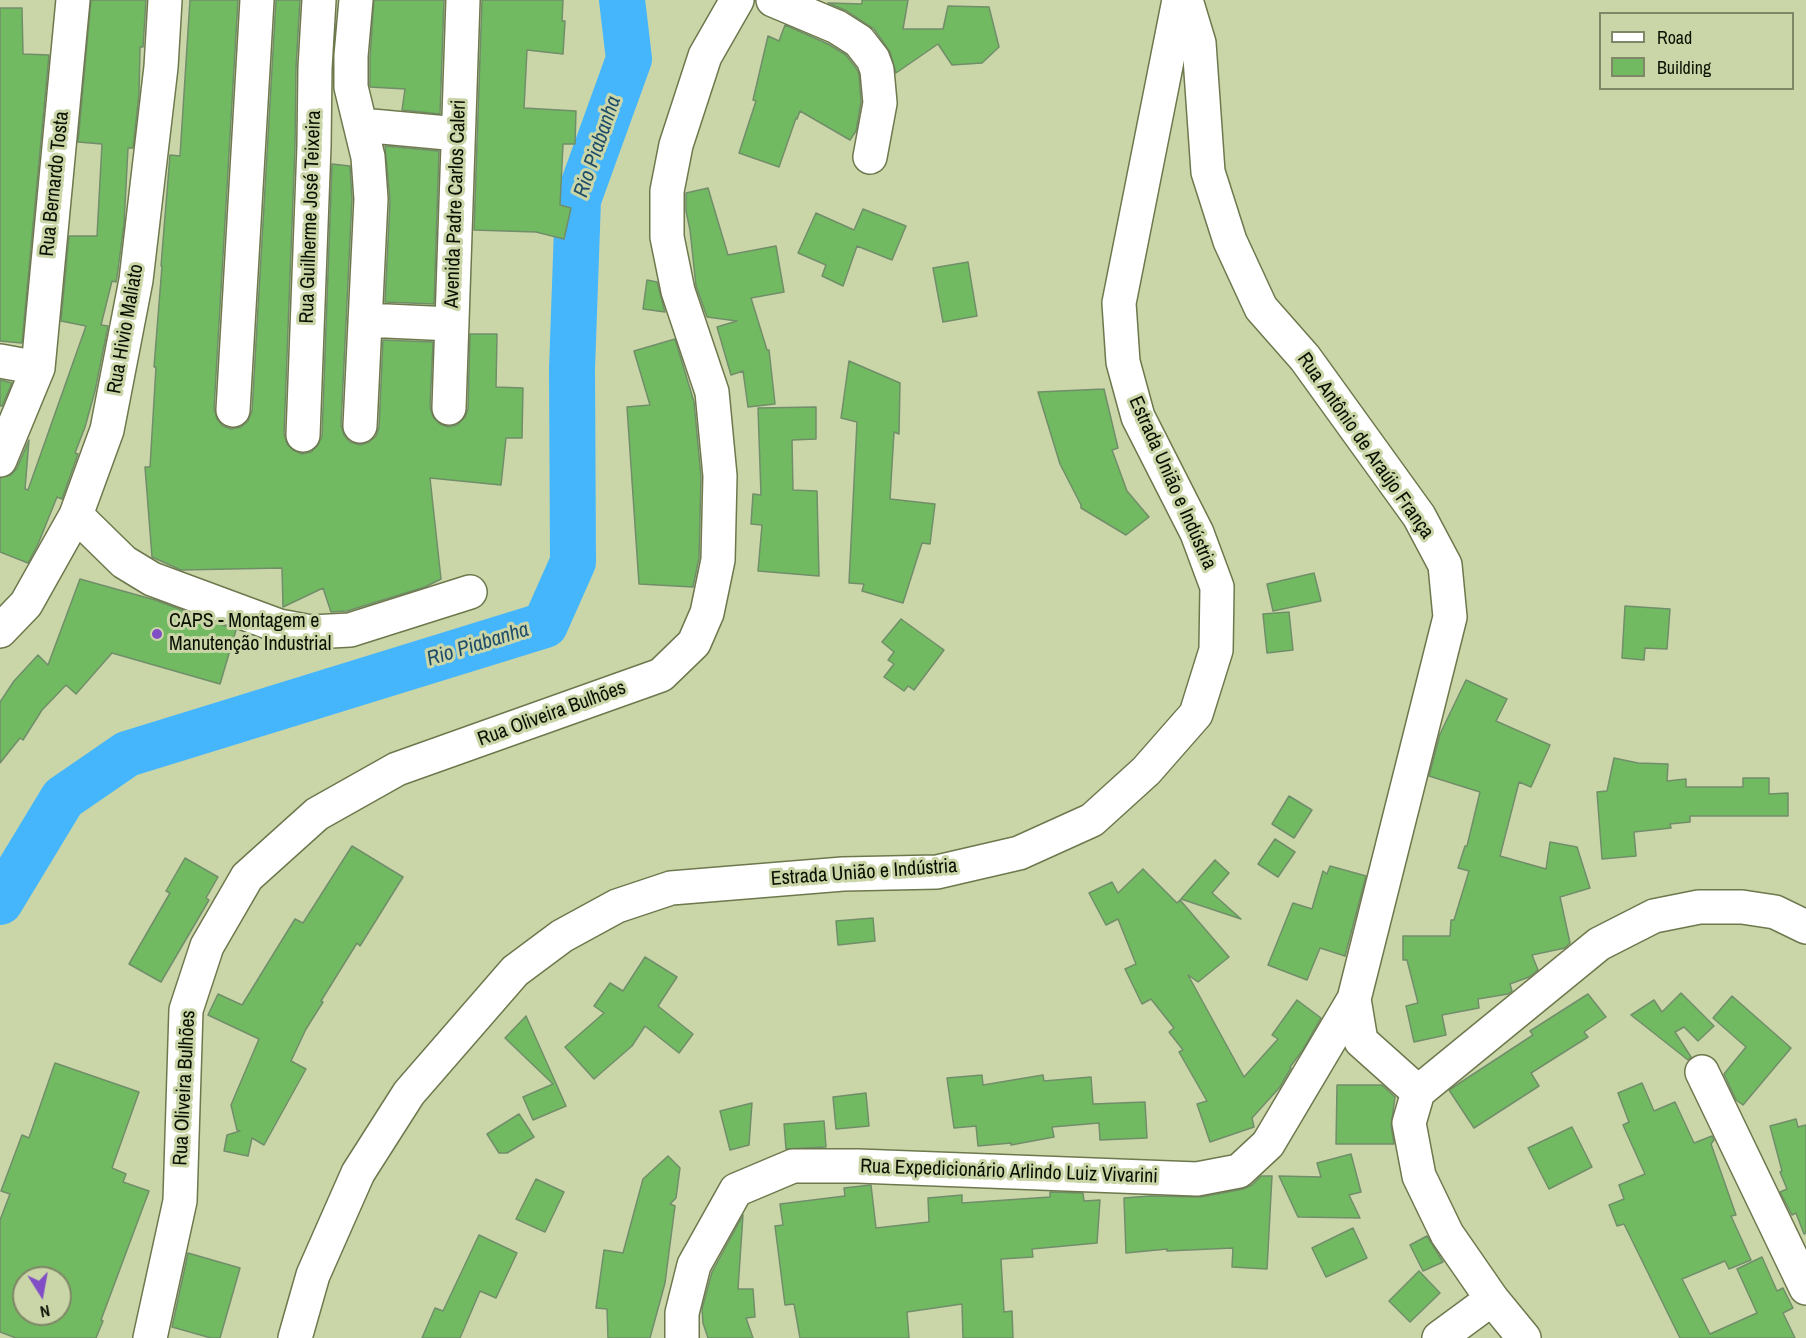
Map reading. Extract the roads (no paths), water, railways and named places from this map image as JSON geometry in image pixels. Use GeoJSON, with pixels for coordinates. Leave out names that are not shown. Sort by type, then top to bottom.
{"type":"FeatureCollection","features":[{"type":"Feature","properties":{"kind":"street","name":"Rua Bernardo Tosta"},"geometry":{"type":"LineString","coordinates":[[0,460],[38,368],[73,0]]}},
{"type":"Feature","properties":{"kind":"street","name":"Rua Hivio Maliato"},"geometry":{"type":"LineString","coordinates":[[0,631],[26,604],[76,515],[107,430],[136,280],[161,67],[165,0]]}},
{"type":"Feature","properties":{"kind":"street"},"geometry":{"type":"LineString","coordinates":[[233,410],[257,0]]}},
{"type":"Feature","properties":{"kind":"street","name":"Rua Guilherme José Teixeira"},"geometry":{"type":"LineString","coordinates":[[303,435],[319,0]]}},
{"type":"Feature","properties":{"kind":"street"},"geometry":{"type":"LineString","coordinates":[[356,0],[351,87],[362,124],[368,157],[370,199],[360,426]]}},
{"type":"Feature","properties":{"kind":"street","name":"Avenida Padre Carlos Caleri"},"geometry":{"type":"LineString","coordinates":[[449,408],[463,0]]}},
{"type":"Feature","properties":{"kind":"street","name":"Rua Oliveira Bulhões"},"geometry":{"type":"LineString","coordinates":[[150,1338],[180,1201],[186,1010],[207,946],[246,877],[317,814],[397,770],[661,675],[694,643],[707,613],[718,560],[720,476],[712,392],[678,291],[667,237],[667,190],[676,144],[705,56],[737,0]]}},
{"type":"Feature","properties":{"kind":"street"},"geometry":{"type":"LineString","coordinates":[[773,0],[837,27],[859,41],[873,59],[877,70],[880,103],[870,157]]}},
{"type":"Feature","properties":{"kind":"street","name":"Estrada União e Indústria"},"geometry":{"type":"LineString","coordinates":[[295,1338],[313,1275],[358,1173],[409,1093],[515,971],[562,936],[617,906],[671,888],[843,874],[937,872],[1019,853],[1092,820],[1146,771],[1196,714],[1216,650],[1217,587],[1197,532],[1138,417],[1123,362],[1119,303],[1179,0]]}},
{"type":"Feature","properties":{"kind":"street","name":"Rua Antônio de Araújo França"},"geometry":{"type":"LineString","coordinates":[[1186,0],[1199,43],[1208,172],[1230,241],[1261,308],[1305,358],[1419,516],[1445,565],[1450,617],[1354,999],[1361,1041],[1418,1092]]}},
{"type":"Feature","properties":{"kind":"street"},"geometry":{"type":"LineString","coordinates":[[362,124],[458,134]]}},
{"type":"Feature","properties":{"kind":"street"},"geometry":{"type":"LineString","coordinates":[[365,320],[452,324]]}},
{"type":"Feature","properties":{"kind":"street"},"geometry":{"type":"LineString","coordinates":[[0,361],[38,368]]}},
{"type":"Feature","properties":{"kind":"street"},"geometry":{"type":"LineString","coordinates":[[76,515],[124,562],[152,579],[279,626],[311,632],[350,630],[470,592]]}},
{"type":"Feature","properties":{"kind":"street"},"geometry":{"type":"LineString","coordinates":[[1524,1338],[1492,1299],[1447,1234],[1419,1176],[1409,1123],[1418,1092],[1599,944],[1654,916],[1699,907],[1742,907],[1775,912],[1806,927]]}},
{"type":"Feature","properties":{"kind":"street","name":"Rua Expedicionário Arlindo Luiz Vivarini"},"geometry":{"type":"LineString","coordinates":[[682,1338],[681,1313],[693,1265],[736,1190],[793,1166],[858,1166],[1197,1179],[1239,1172],[1268,1144],[1354,999]]}},
{"type":"Feature","properties":{"kind":"street"},"geometry":{"type":"LineString","coordinates":[[1702,1072],[1806,1288]]}},
{"type":"Feature","properties":{"kind":"street"},"geometry":{"type":"LineString","coordinates":[[1439,1338],[1492,1299]]}},
{"type":"Feature","properties":{"kind":"waterway","name":"Rio Piabanha"},"geometry":{"type":"LineString","coordinates":[[0,902],[63,798],[127,754],[545,625],[573,562],[572,369],[578,200],[629,59],[622,0]]}},
{"type":"Feature","properties":{"kind":"place","name":"CAPS - Montagem e Manutenção Industrial"},"geometry":{"type":"Point","coordinates":[157,634]}}]}
